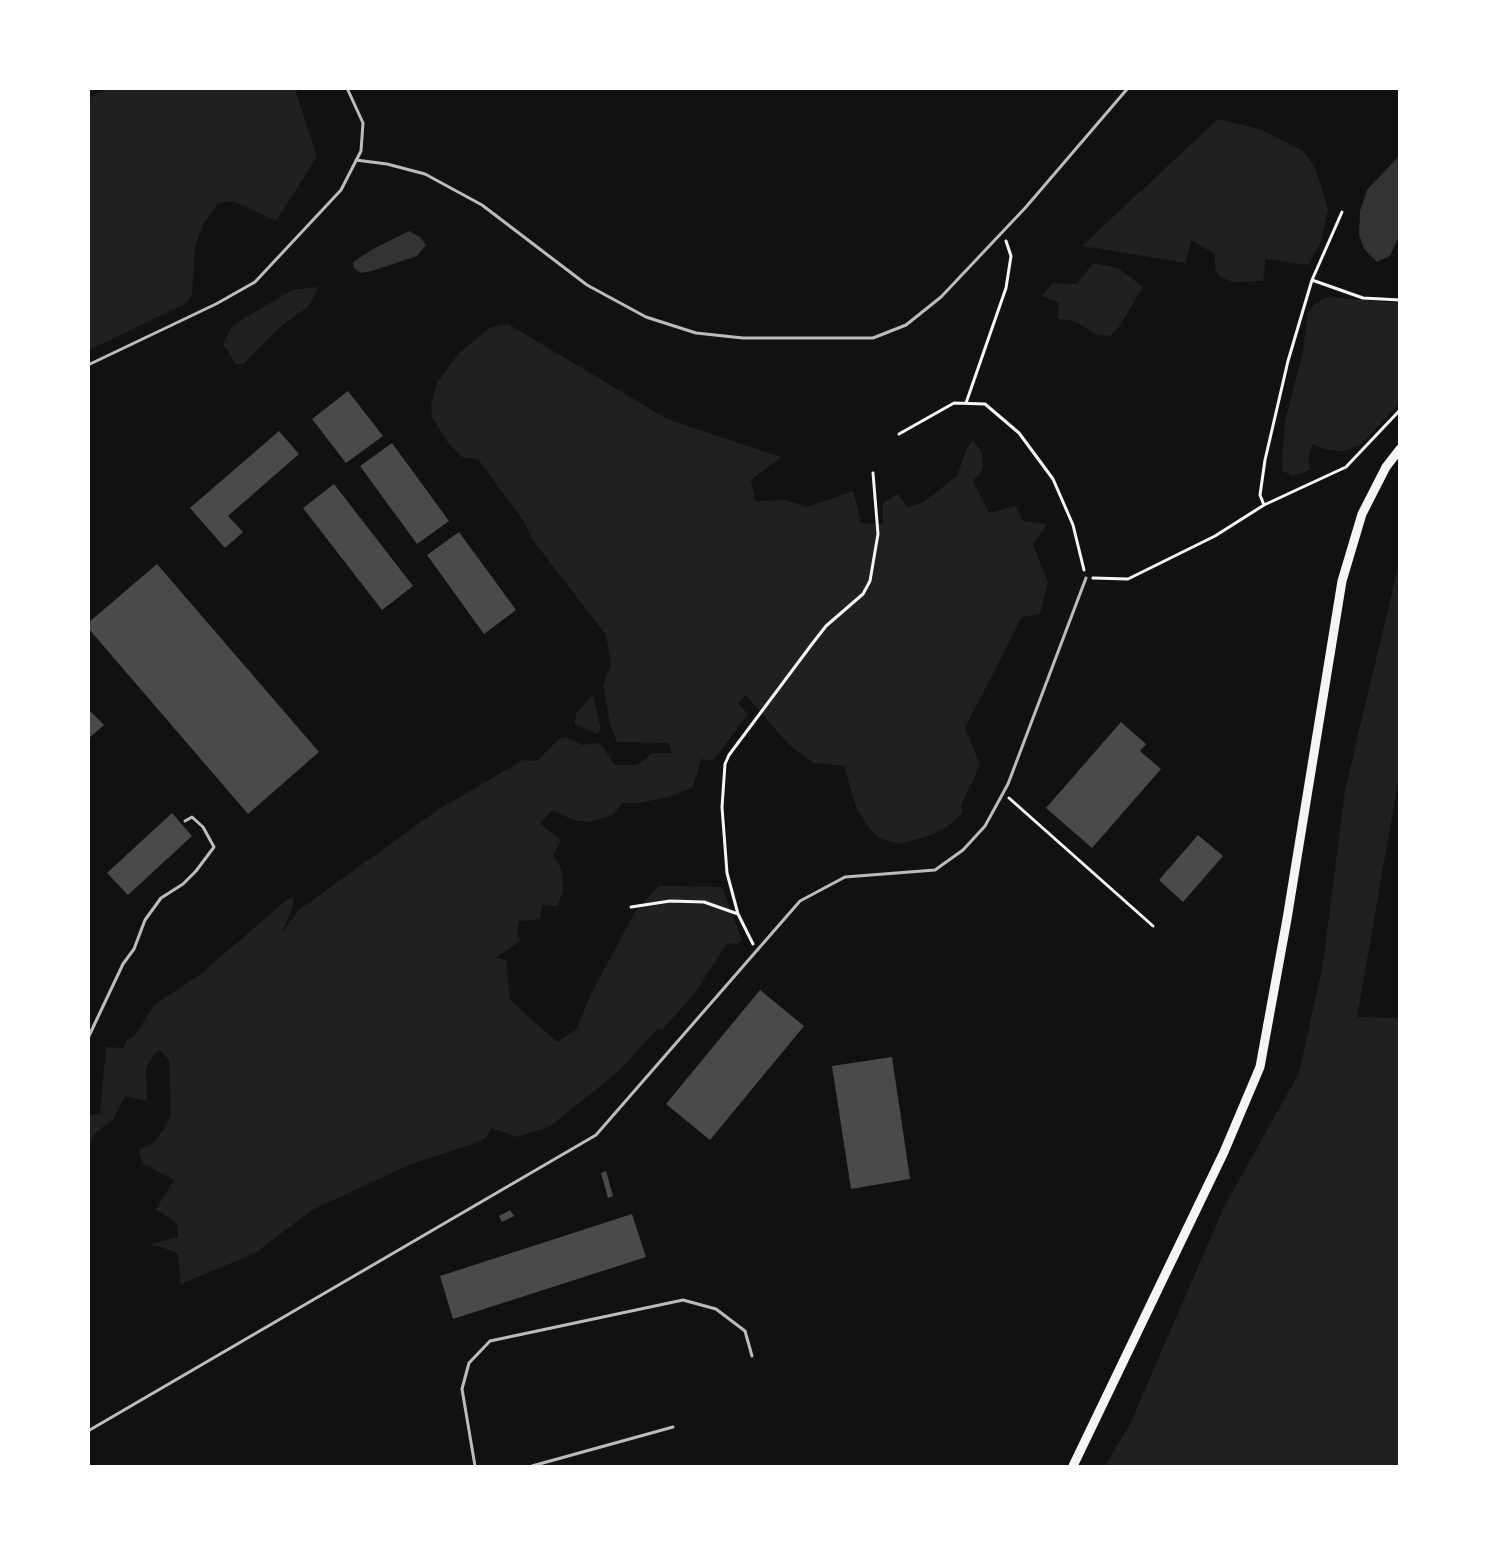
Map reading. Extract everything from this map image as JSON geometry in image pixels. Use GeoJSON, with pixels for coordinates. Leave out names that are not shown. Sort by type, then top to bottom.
{"type":"FeatureCollection","features":[{"type":"Feature","properties":{"kind":"main road"},"geometry":{"type":"LineString","coordinates":[[1073,1467],[1219,1163],[1260,1067],[1276,988],[1342,580],[1362,514],[1386,466],[1400,449]]}},
{"type":"Feature","properties":{"kind":"lane"},"geometry":{"type":"LineString","coordinates":[[88,365],[216,304],[255,282],[340,190],[361,151],[363,123],[347,88]]}},
{"type":"Feature","properties":{"kind":"lane"},"geometry":{"type":"LineString","coordinates":[[356,160],[387,164],[425,174],[482,205],[587,285],[646,317],[696,333],[742,338],[873,338],[906,325],[941,297],[1026,207],[1128,88]]}},
{"type":"Feature","properties":{"kind":"lane"},"geometry":{"type":"LineString","coordinates":[[88,1431],[596,1135],[800,901],[845,877],[934,870],[963,850],[985,826],[1003,793],[1086,578]]}},
{"type":"Feature","properties":{"kind":"lane"},"geometry":{"type":"LineString","coordinates":[[88,1038],[123,964],[134,950],[145,920],[161,898],[183,884],[214,847],[203,827],[192,817],[185,821]]}},
{"type":"Feature","properties":{"kind":"lane"},"geometry":{"type":"LineString","coordinates":[[475,1467],[462,1389],[469,1364],[490,1341],[683,1300],[716,1310],[745,1331],[752,1356]]}},
{"type":"Feature","properties":{"kind":"lane"},"geometry":{"type":"LineString","coordinates":[[532,1467],[673,1427]]}},
{"type":"Feature","properties":{"kind":"path"},"geometry":{"type":"LineString","coordinates":[[1264,505],[1260,495],[1265,460],[1288,361],[1312,280],[1342,212]]}},
{"type":"Feature","properties":{"kind":"path"},"geometry":{"type":"LineString","coordinates":[[966,403],[1005,288],[1011,256],[1002,231]]}},
{"type":"Feature","properties":{"kind":"path"},"geometry":{"type":"LineString","coordinates":[[1312,280],[1363,298],[1400,300]]}},
{"type":"Feature","properties":{"kind":"path"},"geometry":{"type":"LineString","coordinates":[[899,434],[954,403],[985,404],[1005,418],[1053,479],[1073,525],[1086,578],[1128,579],[1215,536],[1264,505],[1346,467],[1400,410]]}},
{"type":"Feature","properties":{"kind":"path"},"geometry":{"type":"LineString","coordinates":[[758,950],[738,914],[726,862],[722,807],[725,765],[729,754],[826,626],[862,594],[870,581],[878,534],[873,473]]}},
{"type":"Feature","properties":{"kind":"path"},"geometry":{"type":"LineString","coordinates":[[1003,793],[1153,926]]}},
{"type":"Feature","properties":{"kind":"path"},"geometry":{"type":"LineString","coordinates":[[632,907],[670,901],[704,902],[738,914]]}},
{"type":"Feature","properties":{"kind":"shaded area"},"geometry":{"type":"Polygon","coordinates":[[[109,88],[295,89],[317,157],[276,221],[233,201],[218,203],[204,223],[195,246],[192,295],[187,303],[89,350],[89,98],[109,88]]]}},
{"type":"Feature","properties":{"kind":"shaded area"},"geometry":{"type":"Polygon","coordinates":[[[1218,119],[1260,129],[1303,151],[1315,167],[1328,209],[1321,242],[1308,265],[1266,259],[1263,281],[1233,282],[1220,277],[1215,270],[1215,254],[1191,240],[1186,263],[1082,246],[1218,119]]]}},
{"type":"Feature","properties":{"kind":"shaded area"},"geometry":{"type":"Polygon","coordinates":[[[1399,156],[1399,236],[1390,256],[1377,262],[1364,249],[1359,234],[1360,211],[1367,190],[1399,156]]]}},
{"type":"Feature","properties":{"kind":"shaded area"},"geometry":{"type":"Polygon","coordinates":[[[409,231],[420,237],[426,245],[417,256],[372,271],[361,273],[354,268],[353,262],[409,231]]]}},
{"type":"Feature","properties":{"kind":"shaded area"},"geometry":{"type":"Polygon","coordinates":[[[1093,263],[1118,268],[1143,287],[1119,327],[1110,336],[1096,334],[1074,321],[1058,319],[1059,303],[1042,296],[1053,283],[1077,284],[1093,263]]]}},
{"type":"Feature","properties":{"kind":"shaded area"},"geometry":{"type":"Polygon","coordinates":[[[319,287],[308,307],[280,327],[243,364],[236,364],[223,344],[233,325],[292,290],[319,287]]]}},
{"type":"Feature","properties":{"kind":"shaded area"},"geometry":{"type":"Polygon","coordinates":[[[1328,297],[1399,303],[1399,404],[1360,445],[1344,451],[1327,450],[1313,444],[1308,457],[1310,470],[1293,476],[1283,471],[1285,421],[1303,351],[1308,313],[1316,303],[1328,297]]]}},
{"type":"Feature","properties":{"kind":"shaded area"},"geometry":{"type":"Polygon","coordinates":[[[508,324],[667,419],[781,457],[751,480],[755,501],[785,500],[807,507],[853,491],[861,523],[883,524],[883,504],[888,500],[898,494],[907,507],[922,503],[957,476],[967,448],[973,440],[982,453],[983,469],[973,481],[989,513],[1016,506],[1023,521],[1047,524],[1033,545],[1048,582],[1040,614],[1022,617],[965,728],[980,765],[961,805],[962,813],[948,826],[931,835],[899,844],[881,839],[870,829],[856,807],[844,766],[814,763],[789,745],[746,695],[738,703],[748,714],[713,761],[701,759],[693,787],[669,797],[639,803],[622,803],[613,815],[590,822],[573,820],[552,810],[540,824],[561,840],[553,855],[562,870],[563,892],[557,906],[542,905],[540,919],[519,921],[517,931],[520,941],[496,958],[506,960],[510,1000],[557,1042],[576,1030],[592,992],[635,912],[659,886],[722,887],[742,940],[738,944],[727,943],[695,993],[662,1030],[657,1029],[619,1071],[549,1127],[517,1137],[491,1128],[486,1138],[411,1164],[312,1210],[255,1253],[181,1284],[178,1254],[162,1247],[148,1245],[178,1237],[177,1224],[156,1209],[174,1180],[142,1163],[139,1150],[153,1143],[171,1115],[169,1060],[160,1050],[155,1053],[146,1068],[147,1101],[125,1096],[113,1120],[97,1131],[89,1143],[89,1115],[100,1114],[106,1047],[123,1048],[127,1040],[134,1037],[154,1005],[202,973],[285,901],[293,897],[293,906],[282,932],[300,909],[439,809],[523,760],[537,761],[559,739],[566,737],[582,745],[600,743],[615,765],[637,765],[652,753],[672,753],[669,743],[617,742],[610,724],[603,685],[611,665],[606,635],[532,539],[525,523],[478,459],[462,457],[448,443],[432,417],[431,404],[437,383],[459,353],[491,327],[508,324]]]}},
{"type":"Feature","properties":{"kind":"shaded area"},"geometry":{"type":"Polygon","coordinates":[[[1399,563],[1399,776],[1357,1017],[1399,1018],[1399,1466],[1105,1466],[1130,1424],[1224,1207],[1299,1073],[1323,964],[1345,790],[1399,563]]]}},
{"type":"Feature","properties":{"kind":"shaded area"},"geometry":{"type":"Polygon","coordinates":[[[593,695],[601,730],[598,734],[574,724],[577,712],[593,695]]]}},
{"type":"Feature","properties":{"kind":"building"},"geometry":{"type":"Polygon","coordinates":[[[348,391],[383,436],[346,463],[312,419],[348,391]]]}},
{"type":"Feature","properties":{"kind":"building"},"geometry":{"type":"Polygon","coordinates":[[[279,431],[299,454],[228,516],[243,532],[225,548],[190,508],[279,431]]]}},
{"type":"Feature","properties":{"kind":"building"},"geometry":{"type":"Polygon","coordinates":[[[392,443],[449,521],[417,544],[360,466],[392,443]]]}},
{"type":"Feature","properties":{"kind":"building"},"geometry":{"type":"Polygon","coordinates":[[[334,484],[413,586],[382,610],[303,508],[334,484]]]}},
{"type":"Feature","properties":{"kind":"building"},"geometry":{"type":"Polygon","coordinates":[[[459,532],[516,610],[484,634],[427,555],[459,532]]]}},
{"type":"Feature","properties":{"kind":"building"},"geometry":{"type":"Polygon","coordinates":[[[157,564],[319,752],[248,814],[88,628],[88,623],[157,564]]]}},
{"type":"Feature","properties":{"kind":"building"},"geometry":{"type":"Polygon","coordinates":[[[88,709],[104,725],[88,739],[88,709]]]}},
{"type":"Feature","properties":{"kind":"building"},"geometry":{"type":"Polygon","coordinates":[[[1121,722],[1146,744],[1140,751],[1161,769],[1092,848],[1046,808],[1121,722]]]}},
{"type":"Feature","properties":{"kind":"building"},"geometry":{"type":"Polygon","coordinates":[[[172,813],[192,836],[128,895],[107,873],[172,813]]]}},
{"type":"Feature","properties":{"kind":"building"},"geometry":{"type":"Polygon","coordinates":[[[1198,835],[1223,856],[1183,902],[1159,880],[1198,835]]]}},
{"type":"Feature","properties":{"kind":"building"},"geometry":{"type":"Polygon","coordinates":[[[760,990],[804,1026],[710,1140],[666,1104],[760,990]]]}},
{"type":"Feature","properties":{"kind":"building"},"geometry":{"type":"Polygon","coordinates":[[[892,1057],[910,1179],[851,1189],[832,1066],[892,1057]]]}},
{"type":"Feature","properties":{"kind":"building"},"geometry":{"type":"Polygon","coordinates":[[[606,1171],[613,1196],[608,1198],[601,1173],[606,1171]]]}},
{"type":"Feature","properties":{"kind":"building"},"geometry":{"type":"Polygon","coordinates":[[[510,1210],[514,1216],[502,1222],[499,1216],[510,1210]]]}},
{"type":"Feature","properties":{"kind":"building"},"geometry":{"type":"Polygon","coordinates":[[[632,1214],[646,1257],[453,1319],[440,1276],[632,1214]]]}}]}
